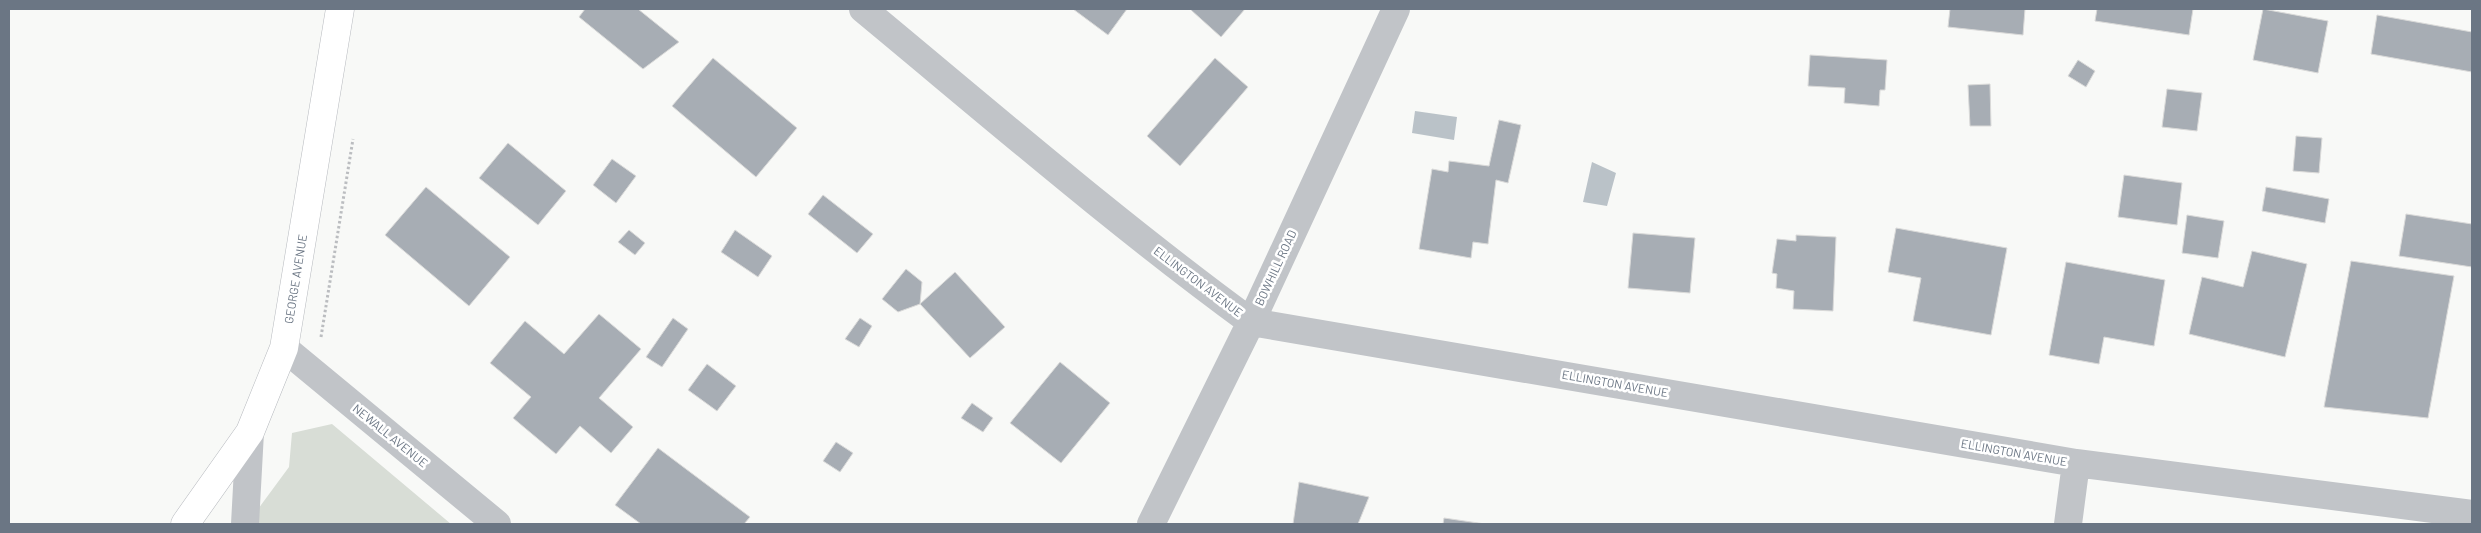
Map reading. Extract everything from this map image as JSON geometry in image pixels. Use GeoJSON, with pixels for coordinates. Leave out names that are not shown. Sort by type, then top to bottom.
{"type":"FeatureCollection","features":[{"type":"Feature","properties":{"kind":"main road","name":"GEORGE AVENUE"},"geometry":{"type":"LineString","coordinates":[[185,524],[250,432],[284,348],[340,9]]}},
{"type":"Feature","properties":{"kind":"street","name":"ELLINGTON AVENUE"},"geometry":{"type":"LineString","coordinates":[[863,9],[1115,218],[1186,275],[1251,322],[2076,463],[2472,514]]}},
{"type":"Feature","properties":{"kind":"street","name":"BOWHILL ROAD"},"geometry":{"type":"LineString","coordinates":[[1151,524],[1251,322],[1396,9]]}},
{"type":"Feature","properties":{"kind":"street","name":"NEWALL AVENUE"},"geometry":{"type":"LineString","coordinates":[[284,348],[497,524]]}},
{"type":"Feature","properties":{"kind":"street"},"geometry":{"type":"LineString","coordinates":[[246,524],[250,432]]}},
{"type":"Feature","properties":{"kind":"street"},"geometry":{"type":"LineString","coordinates":[[2068,524],[2076,463]]}},
{"type":"Feature","properties":{"kind":"shaded area"},"geometry":{"type":"Polygon","coordinates":[[[1415,111],[1457,117],[1454,140],[1412,133],[1415,111]]]}},
{"type":"Feature","properties":{"kind":"shaded area"},"geometry":{"type":"Polygon","coordinates":[[[1592,162],[1616,173],[1607,206],[1583,202],[1592,162]]]}},
{"type":"Feature","properties":{"kind":"shaded area"},"geometry":{"type":"Polygon","coordinates":[[[332,424],[451,524],[247,524],[289,467],[292,433],[332,424]]]}},
{"type":"Feature","properties":{"kind":"building"},"geometry":{"type":"Polygon","coordinates":[[[585,9],[638,9],[679,42],[643,69],[579,17],[585,9]]]}},
{"type":"Feature","properties":{"kind":"building"},"geometry":{"type":"Polygon","coordinates":[[[1073,9],[1127,9],[1108,35],[1073,9]]]}},
{"type":"Feature","properties":{"kind":"building"},"geometry":{"type":"Polygon","coordinates":[[[1192,9],[1245,9],[1221,37],[1192,9]]]}},
{"type":"Feature","properties":{"kind":"building"},"geometry":{"type":"Polygon","coordinates":[[[1950,9],[2025,9],[2023,35],[1948,27],[1950,9]]]}},
{"type":"Feature","properties":{"kind":"building"},"geometry":{"type":"Polygon","coordinates":[[[2097,9],[2193,9],[2189,35],[2095,21],[2097,9]]]}},
{"type":"Feature","properties":{"kind":"building"},"geometry":{"type":"Polygon","coordinates":[[[2263,9],[2328,21],[2318,73],[2253,60],[2263,9]]]}},
{"type":"Feature","properties":{"kind":"building"},"geometry":{"type":"Polygon","coordinates":[[[2377,15],[2472,32],[2472,72],[2371,54],[2377,15]]]}},
{"type":"Feature","properties":{"kind":"building"},"geometry":{"type":"Polygon","coordinates":[[[1810,55],[1887,60],[1885,90],[1880,90],[1879,106],[1844,103],[1845,88],[1808,86],[1810,55]]]}},
{"type":"Feature","properties":{"kind":"building"},"geometry":{"type":"Polygon","coordinates":[[[713,58],[797,128],[756,177],[672,106],[713,58]]]}},
{"type":"Feature","properties":{"kind":"building"},"geometry":{"type":"Polygon","coordinates":[[[1215,58],[1248,87],[1180,166],[1147,136],[1215,58]]]}},
{"type":"Feature","properties":{"kind":"building"},"geometry":{"type":"Polygon","coordinates":[[[2078,60],[2095,71],[2086,87],[2068,76],[2078,60]]]}},
{"type":"Feature","properties":{"kind":"building"},"geometry":{"type":"Polygon","coordinates":[[[1990,84],[1991,126],[1970,126],[1968,85],[1990,84]]]}},
{"type":"Feature","properties":{"kind":"building"},"geometry":{"type":"Polygon","coordinates":[[[2167,89],[2202,93],[2197,131],[2162,127],[2167,89]]]}},
{"type":"Feature","properties":{"kind":"building"},"geometry":{"type":"Polygon","coordinates":[[[1499,120],[1521,125],[1508,183],[1496,180],[1488,244],[1473,242],[1471,258],[1419,249],[1432,169],[1448,172],[1449,161],[1489,166],[1499,120]]]}},
{"type":"Feature","properties":{"kind":"building"},"geometry":{"type":"Polygon","coordinates":[[[2296,136],[2322,138],[2319,173],[2293,171],[2296,136]]]}},
{"type":"Feature","properties":{"kind":"building"},"geometry":{"type":"Polygon","coordinates":[[[508,143],[566,191],[538,225],[479,178],[508,143]]]}},
{"type":"Feature","properties":{"kind":"building"},"geometry":{"type":"Polygon","coordinates":[[[612,159],[636,176],[616,203],[593,185],[612,159]]]}},
{"type":"Feature","properties":{"kind":"building"},"geometry":{"type":"Polygon","coordinates":[[[2124,175],[2182,183],[2177,225],[2118,217],[2124,175]]]}},
{"type":"Feature","properties":{"kind":"building"},"geometry":{"type":"Polygon","coordinates":[[[426,187],[510,257],[469,306],[385,235],[426,187]]]}},
{"type":"Feature","properties":{"kind":"building"},"geometry":{"type":"Polygon","coordinates":[[[2266,187],[2329,199],[2325,223],[2262,211],[2266,187]]]}},
{"type":"Feature","properties":{"kind":"building"},"geometry":{"type":"Polygon","coordinates":[[[823,195],[873,234],[857,253],[808,214],[823,195]]]}},
{"type":"Feature","properties":{"kind":"building"},"geometry":{"type":"Polygon","coordinates":[[[2406,214],[2472,224],[2472,267],[2399,256],[2406,214]]]}},
{"type":"Feature","properties":{"kind":"building"},"geometry":{"type":"Polygon","coordinates":[[[2187,215],[2224,221],[2218,258],[2182,253],[2187,215]]]}},
{"type":"Feature","properties":{"kind":"building"},"geometry":{"type":"Polygon","coordinates":[[[1896,228],[2007,248],[1991,335],[1913,321],[1921,278],[1888,272],[1896,228]]]}},
{"type":"Feature","properties":{"kind":"building"},"geometry":{"type":"Polygon","coordinates":[[[629,230],[645,243],[635,255],[618,242],[629,230]]]}},
{"type":"Feature","properties":{"kind":"building"},"geometry":{"type":"Polygon","coordinates":[[[735,230],[772,256],[758,277],[721,252],[735,230]]]}},
{"type":"Feature","properties":{"kind":"building"},"geometry":{"type":"Polygon","coordinates":[[[1633,233],[1695,238],[1690,293],[1628,288],[1633,233]]]}},
{"type":"Feature","properties":{"kind":"building"},"geometry":{"type":"Polygon","coordinates":[[[1796,235],[1836,237],[1833,311],[1793,309],[1794,291],[1776,288],[1777,274],[1772,273],[1777,239],[1796,241],[1796,235]]]}},
{"type":"Feature","properties":{"kind":"building"},"geometry":{"type":"Polygon","coordinates":[[[2252,251],[2307,264],[2285,357],[2189,334],[2202,277],[2243,287],[2252,251]]]}},
{"type":"Feature","properties":{"kind":"building"},"geometry":{"type":"Polygon","coordinates":[[[2351,261],[2454,276],[2428,418],[2324,407],[2351,261]]]}},
{"type":"Feature","properties":{"kind":"building"},"geometry":{"type":"Polygon","coordinates":[[[2066,262],[2165,280],[2154,346],[2104,337],[2099,364],[2049,355],[2066,262]]]}},
{"type":"Feature","properties":{"kind":"building"},"geometry":{"type":"Polygon","coordinates":[[[906,269],[922,282],[920,304],[898,312],[882,299],[906,269]]]}},
{"type":"Feature","properties":{"kind":"building"},"geometry":{"type":"Polygon","coordinates":[[[955,272],[1005,327],[970,358],[920,304],[955,272]]]}},
{"type":"Feature","properties":{"kind":"building"},"geometry":{"type":"Polygon","coordinates":[[[599,314],[641,349],[599,398],[633,427],[611,453],[580,426],[556,454],[513,418],[531,397],[490,363],[525,321],[564,354],[599,314]]]}},
{"type":"Feature","properties":{"kind":"building"},"geometry":{"type":"Polygon","coordinates":[[[673,318],[688,329],[662,367],[646,357],[673,318]]]}},
{"type":"Feature","properties":{"kind":"building"},"geometry":{"type":"Polygon","coordinates":[[[860,318],[872,326],[859,347],[845,339],[860,318]]]}},
{"type":"Feature","properties":{"kind":"building"},"geometry":{"type":"Polygon","coordinates":[[[1060,362],[1110,403],[1061,463],[1010,423],[1060,362]]]}},
{"type":"Feature","properties":{"kind":"building"},"geometry":{"type":"Polygon","coordinates":[[[707,364],[736,386],[717,411],[688,390],[707,364]]]}},
{"type":"Feature","properties":{"kind":"building"},"geometry":{"type":"Polygon","coordinates":[[[972,403],[993,418],[983,432],[961,418],[972,403]]]}},
{"type":"Feature","properties":{"kind":"building"},"geometry":{"type":"Polygon","coordinates":[[[836,442],[853,453],[840,472],[823,461],[836,442]]]}},
{"type":"Feature","properties":{"kind":"building"},"geometry":{"type":"Polygon","coordinates":[[[658,448],[750,517],[744,524],[641,524],[615,505],[658,448]]]}},
{"type":"Feature","properties":{"kind":"building"},"geometry":{"type":"Polygon","coordinates":[[[1299,482],[1369,497],[1358,524],[1293,524],[1299,482]]]}},
{"type":"Feature","properties":{"kind":"building"},"geometry":{"type":"Polygon","coordinates":[[[1444,518],[1485,524],[1443,524],[1444,518]]]}}]}
